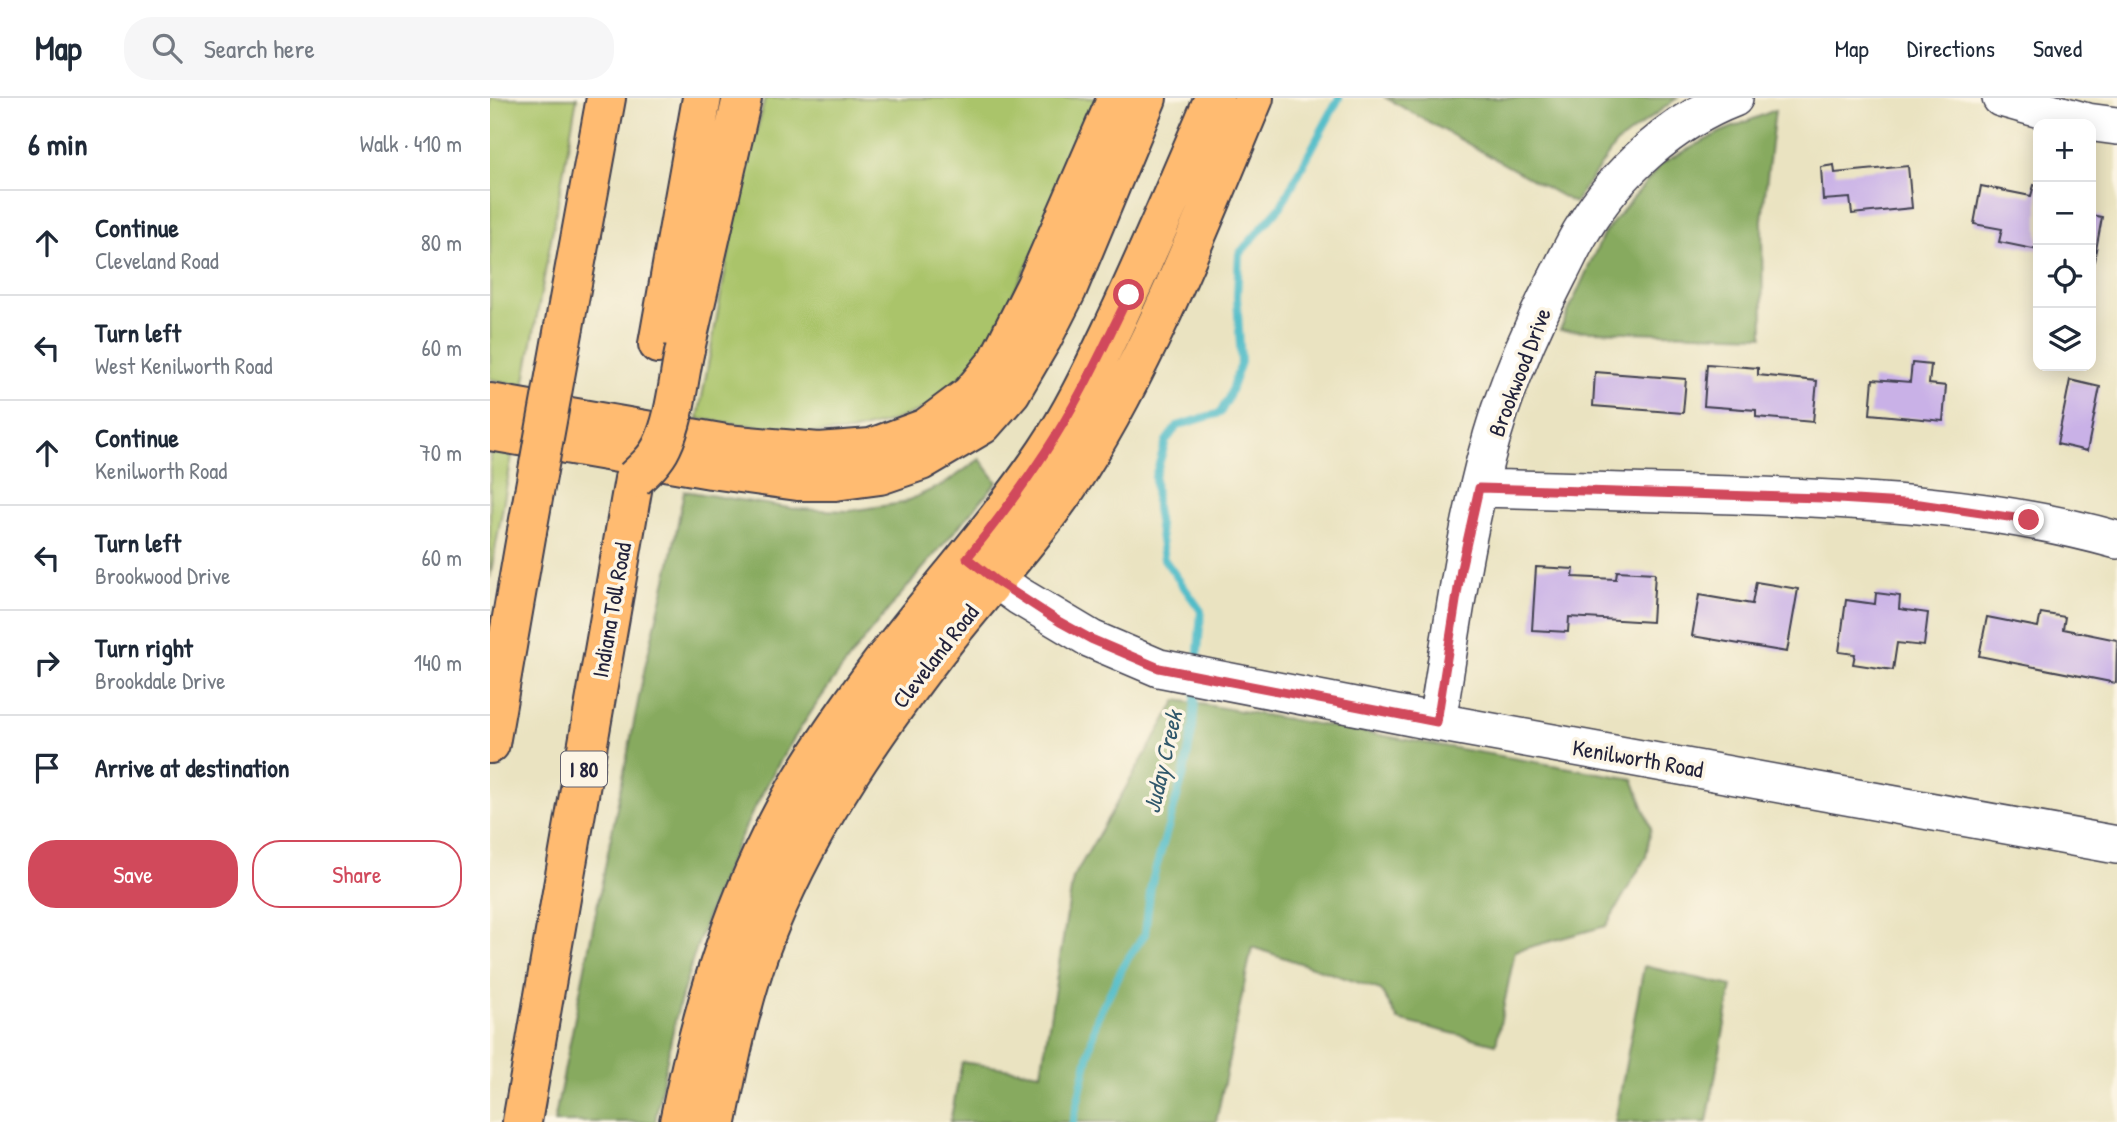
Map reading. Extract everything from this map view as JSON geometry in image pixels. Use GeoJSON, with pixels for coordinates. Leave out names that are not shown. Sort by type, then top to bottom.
{"type":"FeatureCollection","features":[{"type":"Feature","properties":{"kind":"main road"},"geometry":{"type":"LineString","coordinates":[[490,744],[606,98]]}},
{"type":"Feature","properties":{"kind":"main road"},"geometry":{"type":"LineString","coordinates":[[671,346],[702,98]]}},
{"type":"Feature","properties":{"kind":"main road"},"geometry":{"type":"LineString","coordinates":[[671,346],[742,98]]}},
{"type":"Feature","properties":{"kind":"main road"},"geometry":{"type":"LineString","coordinates":[[490,403],[726,444],[819,452],[872,448],[926,428],[970,395],[998,361],[1035,287],[1117,98]]}},
{"type":"Feature","properties":{"kind":"main road"},"geometry":{"type":"LineString","coordinates":[[490,431],[798,481],[835,481],[880,475],[921,461],[982,425],[1011,392],[1042,340],[1067,290],[1147,98]]}},
{"type":"Feature","properties":{"kind":"main road","name":"Cleveland Road"},"geometry":{"type":"LineString","coordinates":[[717,1122],[744,1005],[769,925],[811,837],[981,569],[1002,515],[1047,450],[1088,379],[1129,295],[1214,98]]}},
{"type":"Feature","properties":{"kind":"main road","name":"Cleveland Road"},"geometry":{"type":"LineString","coordinates":[[679,1122],[709,996],[738,909],[778,822],[824,744],[874,674],[981,569],[1033,536],[1079,470],[1121,397],[1162,310],[1254,98]]}},
{"type":"Feature","properties":{"kind":"main road","name":"Indiana Toll Road"},"geometry":{"type":"LineString","coordinates":[[522,1122],[634,479],[653,461],[662,447],[668,428],[671,346]]}},
{"type":"Feature","properties":{"kind":"street","name":"Brookwood Drive"},"geometry":{"type":"LineString","coordinates":[[1437,722],[1461,569],[1479,488],[1500,411],[1535,323],[1584,227],[1614,185],[1645,152],[1688,122],[1734,98]]}},
{"type":"Feature","properties":{"kind":"street"},"geometry":{"type":"LineString","coordinates":[[2001,98],[2087,122],[2117,126]]}},
{"type":"Feature","properties":{"kind":"street"},"geometry":{"type":"LineString","coordinates":[[1479,488],[1822,498],[1920,504],[2029,520],[2117,540]]}},
{"type":"Feature","properties":{"kind":"street","name":"Kenilworth Road"},"geometry":{"type":"LineString","coordinates":[[981,569],[1091,639],[1159,668],[1437,722],[2117,845]]}},
{"type":"Feature","properties":{"kind":"green space"},"geometry":{"type":"Polygon","coordinates":[[[490,98],[577,98],[524,386],[490,379],[490,98]]]}},
{"type":"Feature","properties":{"kind":"green space"},"geometry":{"type":"Polygon","coordinates":[[[765,98],[1100,98],[1045,230],[993,333],[975,362],[925,408],[889,422],[850,432],[809,433],[698,419],[735,219],[765,98]]]}},
{"type":"Feature","properties":{"kind":"green space"},"geometry":{"type":"Polygon","coordinates":[[[1386,98],[1677,98],[1616,144],[1574,203],[1386,98]]]}},
{"type":"Feature","properties":{"kind":"green space"},"geometry":{"type":"Polygon","coordinates":[[[1775,110],[1762,220],[1763,336],[1560,330],[1604,233],[1662,163],[1721,132],[1775,110]]]}},
{"type":"Feature","properties":{"kind":"green space"},"geometry":{"type":"Polygon","coordinates":[[[490,451],[512,456],[490,578],[490,451]]]}},
{"type":"Feature","properties":{"kind":"green space"},"geometry":{"type":"Polygon","coordinates":[[[980,459],[997,482],[842,668],[788,748],[751,815],[716,894],[688,975],[673,1032],[655,1122],[554,1122],[645,667],[684,491],[796,509],[849,511],[903,503],[946,483],[980,459]]]}},
{"type":"Feature","properties":{"kind":"green space"},"geometry":{"type":"Polygon","coordinates":[[[1177,700],[1633,779],[1651,828],[1646,857],[1606,926],[1515,951],[1496,1044],[1398,1020],[1381,990],[1252,947],[1216,1122],[950,1122],[962,1062],[1041,1073],[1073,878],[1177,700]]]}},
{"type":"Feature","properties":{"kind":"green space"},"geometry":{"type":"Polygon","coordinates":[[[1644,966],[1732,986],[1707,1122],[1615,1122],[1644,966]]]}},
{"type":"Feature","properties":{"kind":"building"},"geometry":{"type":"Polygon","coordinates":[[[1834,165],[1835,173],[1908,166],[1912,208],[1852,214],[1850,198],[1823,200],[1821,167],[1834,165]]]}},
{"type":"Feature","properties":{"kind":"building"},"geometry":{"type":"Polygon","coordinates":[[[1981,186],[2031,196],[2033,189],[2033,249],[1999,242],[2002,229],[1974,224],[1981,186]]]}},
{"type":"Feature","properties":{"kind":"building"},"geometry":{"type":"Polygon","coordinates":[[[2096,216],[2102,217],[2096,250],[2096,216]]]}},
{"type":"Feature","properties":{"kind":"building"},"geometry":{"type":"Polygon","coordinates":[[[1912,363],[1931,365],[1929,384],[1946,386],[1943,421],[1870,414],[1873,379],[1910,382],[1912,363]]]}},
{"type":"Feature","properties":{"kind":"building"},"geometry":{"type":"Polygon","coordinates":[[[1707,364],[1758,368],[1758,375],[1817,381],[1813,422],[1756,417],[1756,410],[1704,406],[1707,364]]]}},
{"type":"Feature","properties":{"kind":"building"},"geometry":{"type":"Polygon","coordinates":[[[1595,372],[1686,379],[1683,413],[1593,406],[1595,372]]]}},
{"type":"Feature","properties":{"kind":"building"},"geometry":{"type":"Polygon","coordinates":[[[2070,380],[2100,387],[2087,451],[2057,444],[2070,380]]]}},
{"type":"Feature","properties":{"kind":"building"},"geometry":{"type":"Polygon","coordinates":[[[1536,567],[1574,569],[1573,577],[1616,579],[1617,571],[1655,573],[1652,622],[1569,617],[1568,632],[1532,630],[1536,567]]]}},
{"type":"Feature","properties":{"kind":"building"},"geometry":{"type":"Polygon","coordinates":[[[1756,582],[1798,589],[1787,652],[1692,636],[1699,595],[1752,604],[1756,582]]]}},
{"type":"Feature","properties":{"kind":"building"},"geometry":{"type":"Polygon","coordinates":[[[1876,593],[1900,596],[1899,609],[1928,613],[1924,646],[1897,643],[1893,670],[1853,664],[1855,654],[1839,652],[1846,600],[1875,604],[1876,593]]]}},
{"type":"Feature","properties":{"kind":"building"},"geometry":{"type":"Polygon","coordinates":[[[2041,613],[2065,617],[2063,629],[2117,640],[2116,683],[1979,656],[1987,617],[2038,627],[2041,613]]]}},
{"type":"Feature","properties":{"kind":"waterway","name":"Juday Creek"},"geometry":{"type":"LineString","coordinates":[[1197,665],[1201,611],[1164,559],[1156,508],[1155,477],[1166,441],[1177,426],[1220,413],[1228,399],[1241,362],[1237,297],[1239,254],[1281,206],[1339,98]]}},
{"type":"Feature","properties":{"kind":"waterway","name":"Juday Creek"},"geometry":{"type":"LineString","coordinates":[[1073,1122],[1097,1018],[1126,961],[1145,934],[1151,885],[1184,773],[1193,727],[1196,685]]}},
{"type":"Feature","properties":{"kind":"route"},"geometry":{"type":"LineString","coordinates":[[1129,295],[1088,379],[1047,450],[1002,515],[967,558],[995,580],[1060,622],[1118,652],[1159,668],[1437,722],[1461,569],[1479,488],[1822,498],[1920,504],[2029,520]]}}]}
